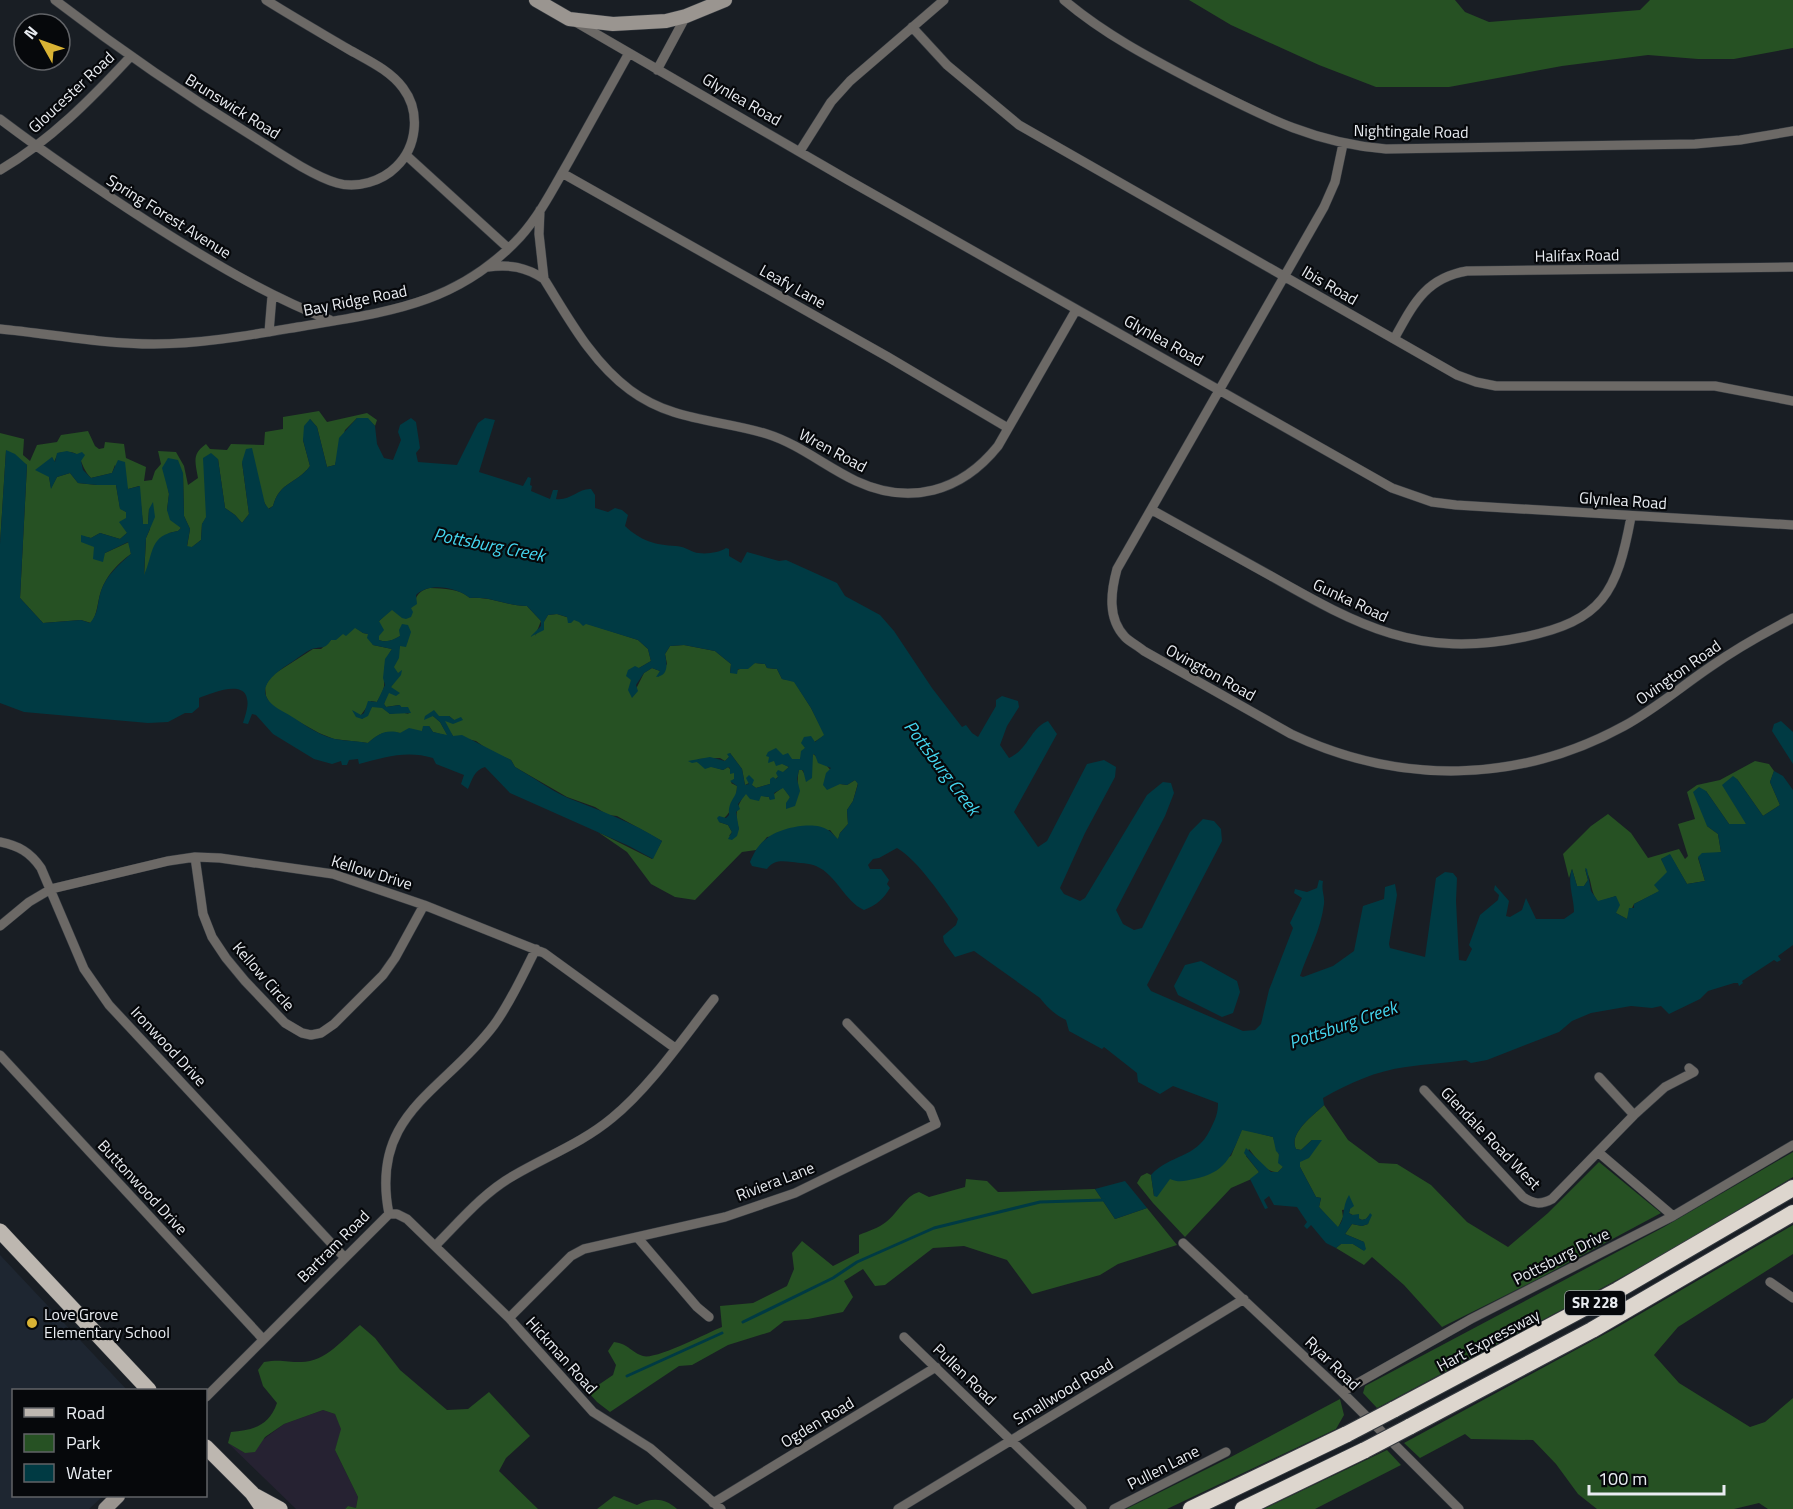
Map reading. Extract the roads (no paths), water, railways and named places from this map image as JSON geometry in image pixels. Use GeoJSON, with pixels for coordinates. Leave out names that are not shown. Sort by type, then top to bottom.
{"type":"FeatureCollection","features":[{"type":"Feature","properties":{"kind":"highway","name":"Hart Expressway"},"geometry":{"type":"LineString","coordinates":[[1191,1509],[1393,1410],[1608,1295],[1793,1188]]}},
{"type":"Feature","properties":{"kind":"highway","name":"SR 228"},"geometry":{"type":"LineString","coordinates":[[1244,1509],[1410,1427],[1601,1325],[1793,1213]]}},
{"type":"Feature","properties":{"kind":"main road"},"geometry":{"type":"LineString","coordinates":[[0,1232],[148,1389]]}},
{"type":"Feature","properties":{"kind":"main road"},"geometry":{"type":"LineString","coordinates":[[207,1449],[252,1493],[262,1509]]}},
{"type":"Feature","properties":{"kind":"main road"},"geometry":{"type":"LineString","coordinates":[[252,1493],[280,1509]]}},
{"type":"Feature","properties":{"kind":"street","name":"Brunswick Road"},"geometry":{"type":"LineString","coordinates":[[55,0],[131,57],[199,103],[296,163],[337,183],[354,185],[387,175],[406,155]]}},
{"type":"Feature","properties":{"kind":"street"},"geometry":{"type":"LineString","coordinates":[[266,0],[376,65],[395,79],[409,98],[413,112],[413,138],[406,155],[508,248]]}},
{"type":"Feature","properties":{"kind":"street","name":"Glynlea Road"},"geometry":{"type":"LineString","coordinates":[[536,0],[1378,481],[1413,496],[1432,502],[1456,505],[1793,525]]}},
{"type":"Feature","properties":{"kind":"street","name":"Glynlea Road"},"geometry":{"type":"LineString","coordinates":[[569,19],[613,24],[645,23],[686,16],[725,0]]}},
{"type":"Feature","properties":{"kind":"street"},"geometry":{"type":"LineString","coordinates":[[800,152],[831,102],[850,81],[944,0]]}},
{"type":"Feature","properties":{"kind":"street","name":"Nightingale Road"},"geometry":{"type":"LineString","coordinates":[[1064,0],[1109,34],[1143,55],[1279,123],[1303,133],[1343,144],[1386,149],[1695,144],[1740,140],[1793,131]]}},
{"type":"Feature","properties":{"kind":"street"},"geometry":{"type":"LineString","coordinates":[[657,70],[686,16]]}},
{"type":"Feature","properties":{"kind":"street","name":"Ibis Road"},"geometry":{"type":"LineString","coordinates":[[912,27],[947,65],[1019,125],[1457,375],[1496,386],[1715,386],[1793,401]]}},
{"type":"Feature","properties":{"kind":"street","name":"Bay Ridge Road"},"geometry":{"type":"LineString","coordinates":[[0,329],[153,344],[186,343],[269,332],[403,308],[422,302],[453,288],[488,267],[508,248],[540,210],[629,53]]}},
{"type":"Feature","properties":{"kind":"street","name":"Gloucester Road"},"geometry":{"type":"LineString","coordinates":[[0,170],[35,146],[80,109],[131,57]]}},
{"type":"Feature","properties":{"kind":"street","name":"Spring Forest Avenue"},"geometry":{"type":"LineString","coordinates":[[0,119],[97,189],[190,249],[272,296],[332,321]]}},
{"type":"Feature","properties":{"kind":"street","name":"Ovington Road"},"geometry":{"type":"LineString","coordinates":[[1343,144],[1335,182],[1324,207],[1117,569],[1111,590],[1112,607],[1116,622],[1124,636],[1144,651],[1298,737],[1342,754],[1397,767],[1463,772],[1498,768],[1546,758],[1588,743],[1651,710],[1736,649],[1793,618]]}},
{"type":"Feature","properties":{"kind":"street","name":"Leafy Lane"},"geometry":{"type":"LineString","coordinates":[[562,173],[888,357],[1008,428]]}},
{"type":"Feature","properties":{"kind":"street","name":"Wren Road"},"geometry":{"type":"LineString","coordinates":[[540,210],[539,234],[544,279],[595,357],[614,378],[644,400],[694,420],[769,435],[856,481],[880,490],[917,494],[937,490],[963,479],[989,457],[1076,310]]}},
{"type":"Feature","properties":{"kind":"street"},"geometry":{"type":"LineString","coordinates":[[488,267],[504,264],[532,272],[544,279]]}},
{"type":"Feature","properties":{"kind":"street","name":"Halifax Road"},"geometry":{"type":"LineString","coordinates":[[1394,339],[1416,300],[1438,280],[1453,273],[1793,267]]}},
{"type":"Feature","properties":{"kind":"street"},"geometry":{"type":"LineString","coordinates":[[269,332],[272,296]]}},
{"type":"Feature","properties":{"kind":"street","name":"Gunka Road"},"geometry":{"type":"LineString","coordinates":[[1152,510],[1352,621],[1398,636],[1445,644],[1488,644],[1528,636],[1559,629],[1583,616],[1598,604],[1616,578],[1631,517]]}},
{"type":"Feature","properties":{"kind":"street","name":"Ironwood Drive"},"geometry":{"type":"LineString","coordinates":[[0,842],[21,848],[32,856],[41,868],[84,969],[96,988],[345,1258]]}},
{"type":"Feature","properties":{"kind":"street","name":"Kellow Drive"},"geometry":{"type":"LineString","coordinates":[[0,926],[29,902],[51,889],[168,861],[195,857],[220,858],[333,874],[424,905],[536,949],[561,964],[675,1048]]}},
{"type":"Feature","properties":{"kind":"street","name":"Kellow Circle"},"geometry":{"type":"LineString","coordinates":[[195,857],[203,914],[212,937],[245,981],[285,1023],[302,1033],[311,1035],[321,1033],[334,1024],[383,975],[424,905]]}},
{"type":"Feature","properties":{"kind":"street","name":"Bartram Road"},"geometry":{"type":"LineString","coordinates":[[207,1396],[389,1214],[386,1198],[388,1161],[401,1125],[413,1109],[493,1026],[504,1010],[536,949]]}},
{"type":"Feature","properties":{"kind":"street"},"geometry":{"type":"LineString","coordinates":[[435,1246],[477,1203],[503,1183],[574,1145],[614,1116],[658,1071],[714,999]]}},
{"type":"Feature","properties":{"kind":"street","name":"Riviera Lane"},"geometry":{"type":"LineString","coordinates":[[509,1318],[571,1256],[584,1249],[725,1217],[795,1193],[936,1124],[930,1109],[847,1023]]}},
{"type":"Feature","properties":{"kind":"street","name":"Buttonwood Drive"},"geometry":{"type":"LineString","coordinates":[[0,1055],[263,1339]]}},
{"type":"Feature","properties":{"kind":"street"},"geometry":{"type":"LineString","coordinates":[[1673,1216],[1598,1152],[1665,1087],[1694,1072],[1689,1068]]}},
{"type":"Feature","properties":{"kind":"street"},"geometry":{"type":"LineString","coordinates":[[1599,1077],[1634,1115]]}},
{"type":"Feature","properties":{"kind":"street","name":"Glendale Road West"},"geometry":{"type":"LineString","coordinates":[[1424,1090],[1523,1197],[1531,1202],[1539,1203],[1552,1199],[1598,1152]]}},
{"type":"Feature","properties":{"kind":"street","name":"Pottsburg Drive"},"geometry":{"type":"LineString","coordinates":[[1342,1392],[1471,1319],[1673,1216],[1793,1145]]}},
{"type":"Feature","properties":{"kind":"street","name":"Hickman Road"},"geometry":{"type":"LineString","coordinates":[[389,1214],[397,1214],[407,1219],[435,1246],[509,1318],[593,1412],[650,1448],[721,1509]]}},
{"type":"Feature","properties":{"kind":"street"},"geometry":{"type":"LineString","coordinates":[[637,1237],[697,1307],[709,1317]]}},
{"type":"Feature","properties":{"kind":"street","name":"Ryar Road"},"geometry":{"type":"LineString","coordinates":[[1183,1243],[1342,1392],[1459,1509]]}},
{"type":"Feature","properties":{"kind":"street"},"geometry":{"type":"LineString","coordinates":[[1770,1282],[1793,1298]]}},
{"type":"Feature","properties":{"kind":"street","name":"Smallwood Road"},"geometry":{"type":"LineString","coordinates":[[898,1509],[1244,1299]]}},
{"type":"Feature","properties":{"kind":"street","name":"Pullen Road"},"geometry":{"type":"LineString","coordinates":[[904,1337],[1082,1509]]}},
{"type":"Feature","properties":{"kind":"street","name":"Ogden Road"},"geometry":{"type":"LineString","coordinates":[[713,1503],[936,1367]]}},
{"type":"Feature","properties":{"kind":"street","name":"Pullen Lane"},"geometry":{"type":"LineString","coordinates":[[1114,1509],[1226,1452]]}},
{"type":"Feature","properties":{"kind":"street"},"geometry":{"type":"LineString","coordinates":[[105,1509],[117,1497]]}},
{"type":"Feature","properties":{"kind":"water","name":"Pottsburg Creek"},"geometry":{"type":"Polygon","coordinates":[[[357,418],[368,418],[375,426],[377,444],[384,458],[393,460],[401,440],[398,432],[400,425],[411,418],[416,422],[420,448],[416,453],[418,462],[457,465],[478,423],[485,418],[495,420],[479,472],[523,486],[528,477],[531,478],[531,491],[550,499],[553,490],[558,490],[556,499],[561,499],[582,490],[591,489],[595,495],[595,508],[608,512],[615,508],[622,510],[628,515],[625,526],[649,541],[702,553],[726,548],[729,549],[729,556],[741,563],[747,552],[779,561],[786,560],[837,583],[845,596],[880,615],[894,631],[932,688],[962,727],[966,725],[978,737],[996,706],[996,700],[1002,696],[1018,701],[1019,707],[1007,726],[1000,745],[1009,758],[1021,749],[1037,728],[1048,721],[1057,734],[1014,812],[1038,847],[1047,841],[1087,764],[1104,760],[1116,767],[1115,777],[1085,833],[1060,888],[1064,894],[1080,901],[1085,898],[1147,795],[1163,782],[1171,783],[1174,793],[1165,816],[1116,910],[1123,924],[1134,930],[1142,928],[1190,832],[1203,819],[1214,821],[1221,829],[1222,841],[1147,985],[1151,991],[1243,1031],[1255,1030],[1261,1024],[1269,990],[1293,928],[1290,923],[1302,898],[1294,893],[1295,889],[1307,892],[1317,888],[1319,880],[1323,881],[1322,914],[1300,976],[1303,977],[1333,966],[1354,951],[1363,906],[1384,899],[1385,887],[1395,884],[1397,895],[1390,948],[1425,957],[1436,878],[1445,872],[1453,873],[1457,878],[1459,960],[1466,961],[1472,949],[1469,945],[1480,915],[1498,900],[1499,895],[1494,890],[1495,885],[1509,901],[1506,916],[1510,917],[1522,910],[1526,898],[1536,919],[1564,919],[1574,912],[1570,885],[1572,869],[1577,886],[1584,886],[1588,880],[1585,868],[1591,891],[1598,901],[1616,896],[1620,905],[1616,913],[1627,919],[1629,908],[1634,908],[1634,904],[1659,891],[1654,885],[1667,872],[1661,859],[1670,854],[1687,884],[1705,881],[1698,857],[1702,853],[1721,852],[1718,834],[1707,826],[1693,792],[1699,787],[1706,791],[1729,824],[1746,824],[1722,785],[1733,776],[1763,816],[1780,805],[1770,782],[1774,771],[1783,776],[1793,790],[1793,945],[1778,956],[1781,960],[1777,962],[1774,960],[1742,981],[1743,983],[1739,986],[1738,983],[1734,983],[1708,991],[1700,999],[1669,1014],[1661,1006],[1652,1008],[1631,1006],[1591,1013],[1572,1021],[1559,1032],[1487,1060],[1471,1063],[1466,1060],[1384,1071],[1363,1078],[1323,1098],[1324,1105],[1303,1125],[1294,1143],[1296,1149],[1301,1150],[1312,1140],[1322,1140],[1309,1158],[1300,1162],[1300,1167],[1316,1197],[1321,1198],[1319,1207],[1338,1227],[1349,1195],[1354,1206],[1349,1213],[1359,1214],[1361,1220],[1366,1219],[1370,1213],[1372,1215],[1368,1224],[1362,1226],[1352,1224],[1345,1234],[1364,1242],[1366,1249],[1364,1251],[1353,1244],[1341,1244],[1336,1248],[1326,1243],[1311,1225],[1307,1229],[1304,1226],[1307,1222],[1297,1207],[1274,1205],[1269,1196],[1264,1200],[1268,1208],[1265,1209],[1250,1179],[1259,1172],[1244,1153],[1246,1148],[1271,1172],[1278,1172],[1283,1167],[1278,1163],[1279,1154],[1276,1151],[1273,1137],[1242,1130],[1230,1156],[1220,1168],[1213,1173],[1191,1180],[1170,1179],[1157,1197],[1154,1196],[1151,1175],[1166,1163],[1198,1146],[1215,1120],[1218,1103],[1173,1086],[1160,1094],[1138,1082],[1137,1073],[1104,1047],[1102,1049],[1069,1031],[1066,1020],[1058,1016],[1040,998],[974,951],[955,957],[944,942],[943,936],[956,925],[958,919],[938,891],[905,853],[897,848],[873,859],[868,865],[870,869],[881,869],[889,880],[887,884],[890,888],[879,901],[864,910],[851,901],[830,875],[816,866],[781,861],[772,864],[767,869],[752,866],[750,862],[761,844],[772,835],[787,829],[805,826],[822,827],[838,839],[848,824],[847,810],[853,801],[858,784],[855,780],[847,785],[840,784],[827,790],[823,785],[826,773],[831,768],[818,763],[813,754],[812,778],[806,782],[803,770],[799,770],[797,779],[800,791],[795,806],[786,809],[786,803],[790,797],[783,788],[774,793],[775,799],[770,800],[769,797],[761,796],[759,801],[750,799],[746,794],[738,804],[740,809],[736,812],[739,829],[737,836],[732,840],[728,839],[732,832],[728,825],[719,822],[717,818],[719,816],[726,818],[729,815],[737,790],[737,786],[730,781],[734,779],[734,773],[730,774],[728,767],[723,770],[711,767],[705,769],[697,762],[688,761],[710,757],[725,761],[729,757],[727,754],[730,753],[742,769],[745,785],[749,784],[746,778],[749,775],[754,780],[752,785],[756,788],[770,784],[770,779],[778,777],[776,773],[778,770],[783,772],[789,767],[782,764],[776,766],[774,761],[768,763],[769,757],[766,756],[768,752],[776,748],[783,755],[788,753],[792,759],[800,759],[801,751],[805,748],[801,743],[804,737],[811,736],[815,742],[824,735],[811,708],[794,682],[782,679],[777,669],[767,668],[765,664],[755,663],[748,669],[738,669],[737,674],[730,673],[731,664],[715,651],[684,645],[670,646],[665,654],[665,672],[656,677],[660,671],[652,668],[644,673],[636,685],[638,691],[632,698],[628,690],[631,680],[626,676],[628,670],[635,666],[639,668],[651,661],[648,649],[638,640],[586,624],[583,626],[574,620],[568,623],[567,617],[557,614],[548,615],[544,622],[544,630],[530,637],[541,626],[541,621],[527,606],[485,598],[470,598],[457,591],[435,587],[416,595],[417,604],[411,608],[413,612],[411,617],[402,618],[392,610],[379,621],[384,630],[379,640],[390,641],[400,636],[399,630],[402,624],[408,625],[411,632],[406,647],[400,646],[399,658],[394,667],[398,673],[402,670],[401,675],[391,687],[400,693],[396,696],[389,693],[384,704],[386,707],[400,705],[408,707],[411,713],[390,714],[382,708],[372,707],[368,716],[362,719],[356,717],[352,710],[361,715],[368,701],[377,702],[385,685],[383,678],[385,659],[392,649],[373,645],[367,638],[368,634],[355,628],[346,636],[343,634],[325,646],[304,653],[271,678],[267,685],[265,691],[272,704],[314,731],[335,739],[368,743],[383,733],[400,733],[409,728],[422,731],[423,726],[429,726],[433,732],[447,735],[440,722],[433,716],[424,720],[425,716],[434,710],[439,716],[449,716],[454,720],[461,717],[463,720],[453,724],[445,721],[453,736],[462,735],[511,760],[515,767],[561,795],[628,822],[651,834],[662,841],[653,859],[510,793],[485,767],[476,773],[468,789],[461,784],[464,775],[436,764],[433,758],[423,756],[396,755],[359,764],[358,759],[349,760],[347,765],[342,765],[341,761],[332,764],[314,759],[273,734],[256,715],[252,714],[248,724],[243,723],[247,702],[245,693],[240,690],[218,691],[199,698],[199,707],[192,713],[185,713],[168,722],[148,723],[24,712],[0,703],[0,544],[6,450],[15,454],[27,465],[20,598],[43,623],[81,620],[90,623],[95,615],[106,580],[131,554],[128,542],[105,553],[103,562],[93,559],[94,547],[81,542],[81,535],[91,538],[100,533],[120,539],[127,533],[119,522],[126,518],[126,512],[120,509],[116,485],[78,483],[70,473],[57,477],[51,489],[49,477],[35,470],[52,457],[55,462],[57,453],[82,452],[85,455],[81,461],[83,470],[91,478],[112,473],[118,460],[125,462],[128,489],[140,486],[143,524],[148,524],[149,509],[153,502],[155,517],[146,538],[144,575],[157,541],[162,536],[181,528],[170,520],[167,510],[169,494],[162,468],[168,458],[178,460],[183,473],[184,516],[190,529],[187,546],[192,547],[201,540],[202,524],[206,517],[203,458],[211,453],[218,459],[225,508],[242,523],[249,514],[242,462],[246,449],[252,448],[265,504],[269,509],[284,487],[310,466],[303,440],[304,426],[310,419],[317,427],[327,467],[335,465],[339,438],[357,418]]]}},
{"type":"Feature","properties":{"kind":"water"},"geometry":{"type":"Polygon","coordinates":[[[1781,721],[1793,732],[1793,764],[1772,731],[1774,724],[1781,721]]]}},
{"type":"Feature","properties":{"kind":"water"},"geometry":{"type":"Polygon","coordinates":[[[1201,961],[1237,981],[1240,992],[1233,1013],[1222,1017],[1178,995],[1174,986],[1185,965],[1201,961]]]}},
{"type":"Feature","properties":{"kind":"water"},"geometry":{"type":"Polygon","coordinates":[[[1125,1181],[1147,1208],[1115,1219],[1095,1189],[1125,1181]]]}},
{"type":"Feature","properties":{"kind":"waterway"},"geometry":{"type":"LineString","coordinates":[[743,1322],[833,1278],[857,1262],[934,1228],[1040,1202],[1104,1200]]}},
{"type":"Feature","properties":{"kind":"waterway"},"geometry":{"type":"LineString","coordinates":[[627,1376],[722,1333]]}},
{"type":"Feature","properties":{"kind":"place","name":"Love Grove Elementary School"},"geometry":{"type":"Point","coordinates":[32,1323]}}]}
